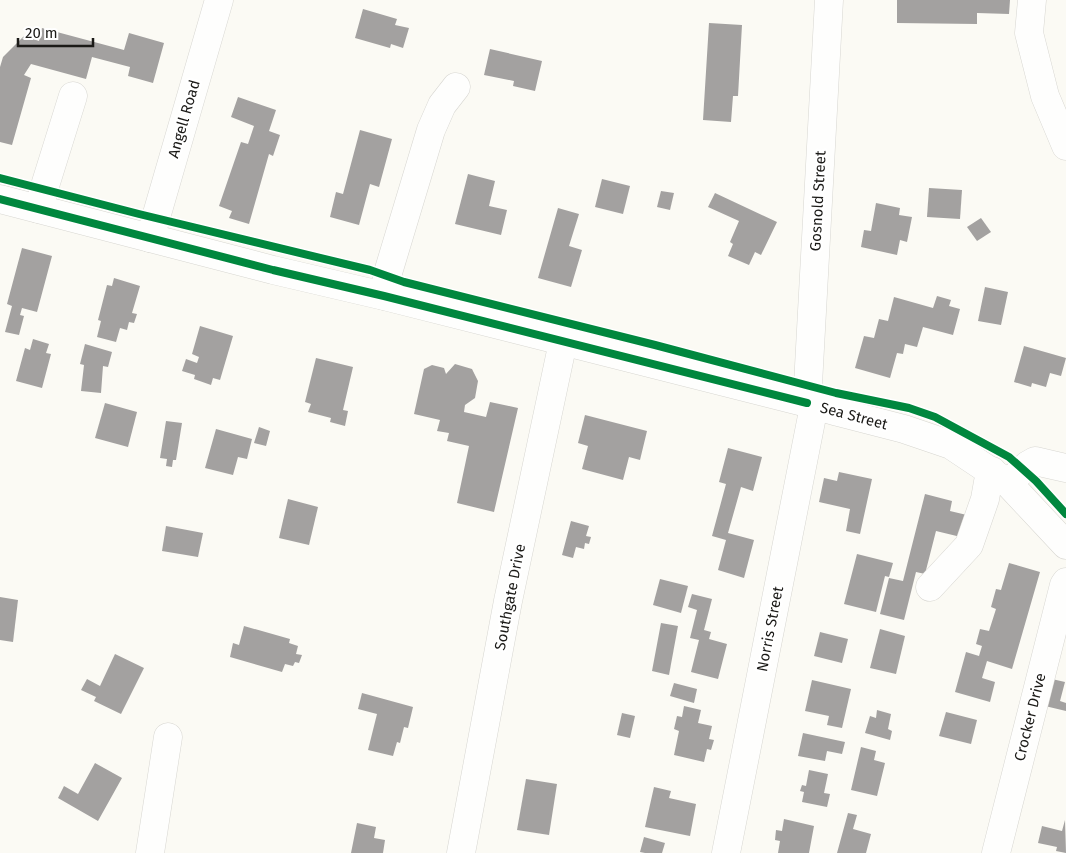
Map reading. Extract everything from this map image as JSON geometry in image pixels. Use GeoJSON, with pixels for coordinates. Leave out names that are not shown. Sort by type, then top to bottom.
{"type":"FeatureCollection","features":[{"type":"Feature","properties":{"kind":"street","name":"Angell Road"},"geometry":{"type":"LineString","coordinates":[[150,238],[218,0]]}},
{"type":"Feature","properties":{"kind":"street","name":"Gosnold Street"},"geometry":{"type":"LineString","coordinates":[[810,404],[829,0]]}},
{"type":"Feature","properties":{"kind":"street"},"geometry":{"type":"LineString","coordinates":[[1032,0],[1029,33],[1045,96],[1066,146]]}},
{"type":"Feature","properties":{"kind":"street"},"geometry":{"type":"LineString","coordinates":[[384,296],[388,276],[431,130],[442,105],[456,87]]}},
{"type":"Feature","properties":{"kind":"street"},"geometry":{"type":"LineString","coordinates":[[39,209],[73,96]]}},
{"type":"Feature","properties":{"kind":"street","name":"Sea Street"},"geometry":{"type":"LineString","coordinates":[[0,199],[904,429],[951,445],[1000,477],[1066,545]]}},
{"type":"Feature","properties":{"kind":"street","name":"Southgate Drive"},"geometry":{"type":"LineString","coordinates":[[461,853],[508,601],[563,342]]}},
{"type":"Feature","properties":{"kind":"street","name":"Norris Street"},"geometry":{"type":"LineString","coordinates":[[726,853],[810,404]]}},
{"type":"Feature","properties":{"kind":"street"},"geometry":{"type":"LineString","coordinates":[[930,587],[969,545],[985,499],[988,482],[1035,461],[1066,468]]}},
{"type":"Feature","properties":{"kind":"street","name":"Crocker Drive"},"geometry":{"type":"LineString","coordinates":[[996,853],[1066,582]]}},
{"type":"Feature","properties":{"kind":"street"},"geometry":{"type":"LineString","coordinates":[[150,853],[168,736]]}},
{"type":"Feature","properties":{"kind":"building"},"geometry":{"type":"Polygon","coordinates":[[[897,0],[1010,0],[1009,14],[977,13],[977,24],[897,23],[897,0]]]}},
{"type":"Feature","properties":{"kind":"building"},"geometry":{"type":"Polygon","coordinates":[[[363,9],[397,19],[395,25],[409,28],[403,48],[391,44],[390,48],[355,38],[363,9]]]}},
{"type":"Feature","properties":{"kind":"building"},"geometry":{"type":"Polygon","coordinates":[[[709,23],[742,25],[738,96],[733,96],[731,122],[703,120],[709,23]]]}},
{"type":"Feature","properties":{"kind":"building"},"geometry":{"type":"Polygon","coordinates":[[[42,28],[124,50],[129,33],[164,43],[153,83],[128,76],[130,67],[92,57],[86,79],[31,64],[24,75],[31,78],[12,145],[0,142],[0,67],[3,57],[24,36],[39,41],[42,28]]]}},
{"type":"Feature","properties":{"kind":"building"},"geometry":{"type":"Polygon","coordinates":[[[490,49],[542,61],[535,91],[513,86],[514,81],[484,75],[490,49]]]}},
{"type":"Feature","properties":{"kind":"building"},"geometry":{"type":"Polygon","coordinates":[[[238,97],[276,110],[269,131],[280,135],[273,156],[269,154],[249,224],[229,218],[232,211],[219,206],[241,142],[248,144],[254,126],[231,117],[238,97]]]}},
{"type":"Feature","properties":{"kind":"building"},"geometry":{"type":"Polygon","coordinates":[[[360,130],[392,139],[379,187],[370,184],[359,225],[330,217],[336,192],[343,194],[360,130]]]}},
{"type":"Feature","properties":{"kind":"building"},"geometry":{"type":"Polygon","coordinates":[[[468,174],[495,181],[489,206],[507,210],[501,235],[455,224],[468,174]]]}},
{"type":"Feature","properties":{"kind":"building"},"geometry":{"type":"Polygon","coordinates":[[[602,179],[630,186],[623,214],[595,207],[602,179]]]}},
{"type":"Feature","properties":{"kind":"building"},"geometry":{"type":"Polygon","coordinates":[[[929,188],[962,190],[960,219],[927,217],[929,188]]]}},
{"type":"Feature","properties":{"kind":"building"},"geometry":{"type":"Polygon","coordinates":[[[661,191],[674,193],[670,210],[657,207],[661,191]]]}},
{"type":"Feature","properties":{"kind":"building"},"geometry":{"type":"Polygon","coordinates":[[[715,193],[777,222],[761,255],[755,252],[749,265],[728,256],[733,244],[730,242],[739,221],[708,207],[715,193]]]}},
{"type":"Feature","properties":{"kind":"building"},"geometry":{"type":"Polygon","coordinates":[[[876,203],[900,208],[899,215],[912,217],[907,242],[900,240],[897,255],[861,247],[864,230],[871,231],[876,203]]]}},
{"type":"Feature","properties":{"kind":"building"},"geometry":{"type":"Polygon","coordinates":[[[558,208],[579,214],[569,246],[582,250],[571,287],[538,278],[558,208]]]}},
{"type":"Feature","properties":{"kind":"building"},"geometry":{"type":"Polygon","coordinates":[[[981,218],[991,232],[977,241],[967,227],[981,218]]]}},
{"type":"Feature","properties":{"kind":"building"},"geometry":{"type":"Polygon","coordinates":[[[22,248],[52,256],[37,312],[22,308],[20,315],[24,316],[19,335],[5,332],[12,306],[7,304],[22,248]]]}},
{"type":"Feature","properties":{"kind":"building"},"geometry":{"type":"Polygon","coordinates":[[[114,278],[140,286],[132,313],[137,314],[134,323],[129,322],[127,330],[120,328],[116,342],[97,337],[101,321],[98,320],[107,285],[112,286],[114,278]]]}},
{"type":"Feature","properties":{"kind":"building"},"geometry":{"type":"Polygon","coordinates":[[[985,287],[1008,292],[1001,325],[978,321],[985,287]]]}},
{"type":"Feature","properties":{"kind":"building"},"geometry":{"type":"Polygon","coordinates":[[[937,296],[951,300],[949,306],[960,309],[953,335],[923,327],[917,347],[905,344],[903,354],[897,353],[890,378],[855,368],[864,336],[874,338],[879,319],[888,321],[894,297],[933,308],[937,296]]]}},
{"type":"Feature","properties":{"kind":"building"},"geometry":{"type":"Polygon","coordinates":[[[200,326],[233,336],[220,380],[213,378],[211,385],[194,379],[195,375],[182,371],[186,359],[197,363],[199,357],[192,354],[200,326]]]}},
{"type":"Feature","properties":{"kind":"building"},"geometry":{"type":"Polygon","coordinates":[[[33,339],[49,344],[46,353],[51,354],[42,388],[16,381],[25,348],[30,350],[33,339]]]}},
{"type":"Feature","properties":{"kind":"building"},"geometry":{"type":"Polygon","coordinates":[[[85,344],[112,352],[108,367],[103,366],[101,393],[81,391],[84,365],[80,364],[85,344]]]}},
{"type":"Feature","properties":{"kind":"building"},"geometry":{"type":"Polygon","coordinates":[[[1024,346],[1066,358],[1061,376],[1050,373],[1046,387],[1032,383],[1031,387],[1014,382],[1024,346]]]}},
{"type":"Feature","properties":{"kind":"building"},"geometry":{"type":"Polygon","coordinates":[[[316,358],[353,367],[343,410],[348,411],[345,426],[330,422],[331,418],[308,412],[311,404],[305,402],[316,358]]]}},
{"type":"Feature","properties":{"kind":"building"},"geometry":{"type":"Polygon","coordinates":[[[455,364],[472,369],[478,381],[475,398],[465,405],[464,412],[486,417],[490,402],[518,408],[494,512],[457,503],[469,446],[447,441],[449,433],[437,431],[440,420],[414,414],[424,369],[432,365],[444,368],[446,374],[455,364]]]}},
{"type":"Feature","properties":{"kind":"building"},"geometry":{"type":"Polygon","coordinates":[[[105,403],[137,412],[128,447],[95,438],[105,403]]]}},
{"type":"Feature","properties":{"kind":"building"},"geometry":{"type":"Polygon","coordinates":[[[585,415],[647,431],[640,460],[629,457],[623,480],[582,469],[588,446],[578,443],[585,415]]]}},
{"type":"Feature","properties":{"kind":"building"},"geometry":{"type":"Polygon","coordinates":[[[166,421],[182,423],[176,460],[173,460],[172,467],[166,466],[167,459],[160,458],[166,421]]]}},
{"type":"Feature","properties":{"kind":"building"},"geometry":{"type":"Polygon","coordinates":[[[259,427],[270,431],[266,446],[254,443],[259,427]]]}},
{"type":"Feature","properties":{"kind":"building"},"geometry":{"type":"Polygon","coordinates":[[[216,429],[252,439],[247,459],[238,457],[233,475],[205,468],[216,429]]]}},
{"type":"Feature","properties":{"kind":"building"},"geometry":{"type":"Polygon","coordinates":[[[728,448],[762,457],[753,491],[741,487],[728,533],[754,540],[744,578],[718,570],[726,540],[712,536],[726,484],[719,482],[728,448]]]}},
{"type":"Feature","properties":{"kind":"building"},"geometry":{"type":"Polygon","coordinates":[[[839,472],[872,479],[860,534],[846,531],[850,509],[819,502],[824,478],[837,481],[839,472]]]}},
{"type":"Feature","properties":{"kind":"building"},"geometry":{"type":"Polygon","coordinates":[[[925,494],[952,501],[950,511],[971,516],[965,538],[936,531],[925,574],[916,572],[904,620],[880,614],[889,578],[903,581],[925,494]]]}},
{"type":"Feature","properties":{"kind":"building"},"geometry":{"type":"Polygon","coordinates":[[[288,499],[318,507],[309,545],[279,538],[288,499]]]}},
{"type":"Feature","properties":{"kind":"building"},"geometry":{"type":"Polygon","coordinates":[[[571,521],[589,526],[586,536],[591,537],[589,544],[585,543],[584,549],[576,547],[573,558],[562,555],[571,521]]]}},
{"type":"Feature","properties":{"kind":"building"},"geometry":{"type":"Polygon","coordinates":[[[166,526],[203,533],[198,557],[162,551],[166,526]]]}},
{"type":"Feature","properties":{"kind":"building"},"geometry":{"type":"Polygon","coordinates":[[[857,554],[893,563],[889,577],[885,576],[876,612],[844,604],[857,554]]]}},
{"type":"Feature","properties":{"kind":"building"},"geometry":{"type":"Polygon","coordinates":[[[1009,563],[1040,572],[1012,669],[987,661],[982,678],[995,682],[990,702],[955,692],[966,652],[979,656],[982,646],[976,644],[980,629],[989,631],[996,609],[991,607],[996,589],[1001,590],[1009,563]]]}},
{"type":"Feature","properties":{"kind":"building"},"geometry":{"type":"Polygon","coordinates":[[[660,579],[688,586],[681,613],[653,605],[660,579]]]}},
{"type":"Feature","properties":{"kind":"building"},"geometry":{"type":"Polygon","coordinates":[[[692,594],[712,599],[704,630],[711,632],[709,639],[727,644],[718,679],[691,672],[699,640],[690,638],[697,610],[688,607],[692,594]]]}},
{"type":"Feature","properties":{"kind":"building"},"geometry":{"type":"Polygon","coordinates":[[[0,597],[18,600],[13,642],[0,640],[0,597]]]}},
{"type":"Feature","properties":{"kind":"building"},"geometry":{"type":"Polygon","coordinates":[[[661,623],[678,626],[669,675],[652,671],[661,623]]]}},
{"type":"Feature","properties":{"kind":"building"},"geometry":{"type":"Polygon","coordinates":[[[244,626],[290,639],[289,643],[298,646],[296,654],[302,655],[299,663],[295,662],[293,666],[285,664],[282,672],[230,657],[233,643],[239,645],[244,626]]]}},
{"type":"Feature","properties":{"kind":"building"},"geometry":{"type":"Polygon","coordinates":[[[880,629],[905,636],[896,674],[870,668],[880,629]]]}},
{"type":"Feature","properties":{"kind":"building"},"geometry":{"type":"Polygon","coordinates":[[[820,632],[848,639],[842,663],[814,656],[820,632]]]}},
{"type":"Feature","properties":{"kind":"building"},"geometry":{"type":"Polygon","coordinates":[[[115,654],[144,668],[121,714],[94,701],[96,697],[81,690],[87,679],[100,686],[115,654]]]}},
{"type":"Feature","properties":{"kind":"building"},"geometry":{"type":"Polygon","coordinates":[[[1052,679],[1065,682],[1060,701],[1066,703],[1066,711],[1045,706],[1052,679]]]}},
{"type":"Feature","properties":{"kind":"building"},"geometry":{"type":"Polygon","coordinates":[[[812,680],[851,689],[842,728],[827,725],[829,716],[805,711],[812,680]]]}},
{"type":"Feature","properties":{"kind":"building"},"geometry":{"type":"Polygon","coordinates":[[[674,683],[697,689],[694,703],[670,696],[674,683]]]}},
{"type":"Feature","properties":{"kind":"building"},"geometry":{"type":"Polygon","coordinates":[[[362,693],[413,707],[408,728],[404,727],[400,743],[397,742],[393,756],[368,750],[377,714],[358,709],[362,693]]]}},
{"type":"Feature","properties":{"kind":"building"},"geometry":{"type":"Polygon","coordinates":[[[684,706],[701,710],[698,723],[712,726],[709,739],[714,740],[711,750],[707,749],[704,762],[674,755],[679,731],[674,729],[677,716],[682,717],[684,706]]]}},
{"type":"Feature","properties":{"kind":"building"},"geometry":{"type":"Polygon","coordinates":[[[877,710],[891,714],[888,729],[892,731],[890,740],[865,733],[870,716],[876,718],[877,710]]]}},
{"type":"Feature","properties":{"kind":"building"},"geometry":{"type":"Polygon","coordinates":[[[946,712],[977,720],[971,744],[939,736],[946,712]]]}},
{"type":"Feature","properties":{"kind":"building"},"geometry":{"type":"Polygon","coordinates":[[[622,713],[635,716],[630,738],[617,735],[622,713]]]}},
{"type":"Feature","properties":{"kind":"building"},"geometry":{"type":"Polygon","coordinates":[[[803,733],[845,742],[842,754],[827,751],[825,761],[798,756],[803,733]]]}},
{"type":"Feature","properties":{"kind":"building"},"geometry":{"type":"Polygon","coordinates":[[[861,747],[876,751],[874,760],[885,763],[877,796],[851,790],[861,747]]]}},
{"type":"Feature","properties":{"kind":"building"},"geometry":{"type":"Polygon","coordinates":[[[95,763],[122,778],[98,821],[58,798],[64,786],[78,794],[95,763]]]}},
{"type":"Feature","properties":{"kind":"building"},"geometry":{"type":"Polygon","coordinates":[[[809,770],[828,774],[824,793],[830,794],[827,807],[802,802],[804,792],[800,791],[802,785],[806,786],[809,770]]]}},
{"type":"Feature","properties":{"kind":"building"},"geometry":{"type":"Polygon","coordinates":[[[526,779],[557,784],[549,835],[517,830],[526,779]]]}},
{"type":"Feature","properties":{"kind":"building"},"geometry":{"type":"Polygon","coordinates":[[[654,787],[671,791],[669,798],[696,804],[690,836],[645,827],[654,787]]]}},
{"type":"Feature","properties":{"kind":"building"},"geometry":{"type":"Polygon","coordinates":[[[848,813],[857,815],[853,829],[871,834],[866,853],[837,853],[848,813]]]}},
{"type":"Feature","properties":{"kind":"building"},"geometry":{"type":"Polygon","coordinates":[[[784,819],[814,826],[809,853],[778,853],[780,841],[775,840],[776,830],[782,831],[784,819]]]}},
{"type":"Feature","properties":{"kind":"building"},"geometry":{"type":"Polygon","coordinates":[[[1065,820],[1066,853],[1056,851],[1057,847],[1038,843],[1042,826],[1062,831],[1065,820]]]}},
{"type":"Feature","properties":{"kind":"building"},"geometry":{"type":"Polygon","coordinates":[[[357,823],[376,827],[374,838],[385,840],[383,853],[351,853],[357,823]]]}},
{"type":"Feature","properties":{"kind":"building"},"geometry":{"type":"Polygon","coordinates":[[[644,837],[665,843],[662,853],[640,852],[644,837]]]}},
{"type":"Feature","properties":{"kind":"cycle path"},"geometry":{"type":"LineString","coordinates":[[0,178],[370,270],[404,282],[836,393],[909,408],[935,417],[1009,457],[1036,481],[1066,514]]}},
{"type":"Feature","properties":{"kind":"cycle path"},"geometry":{"type":"LineString","coordinates":[[0,199],[273,270],[384,296],[807,403]]}}]}
